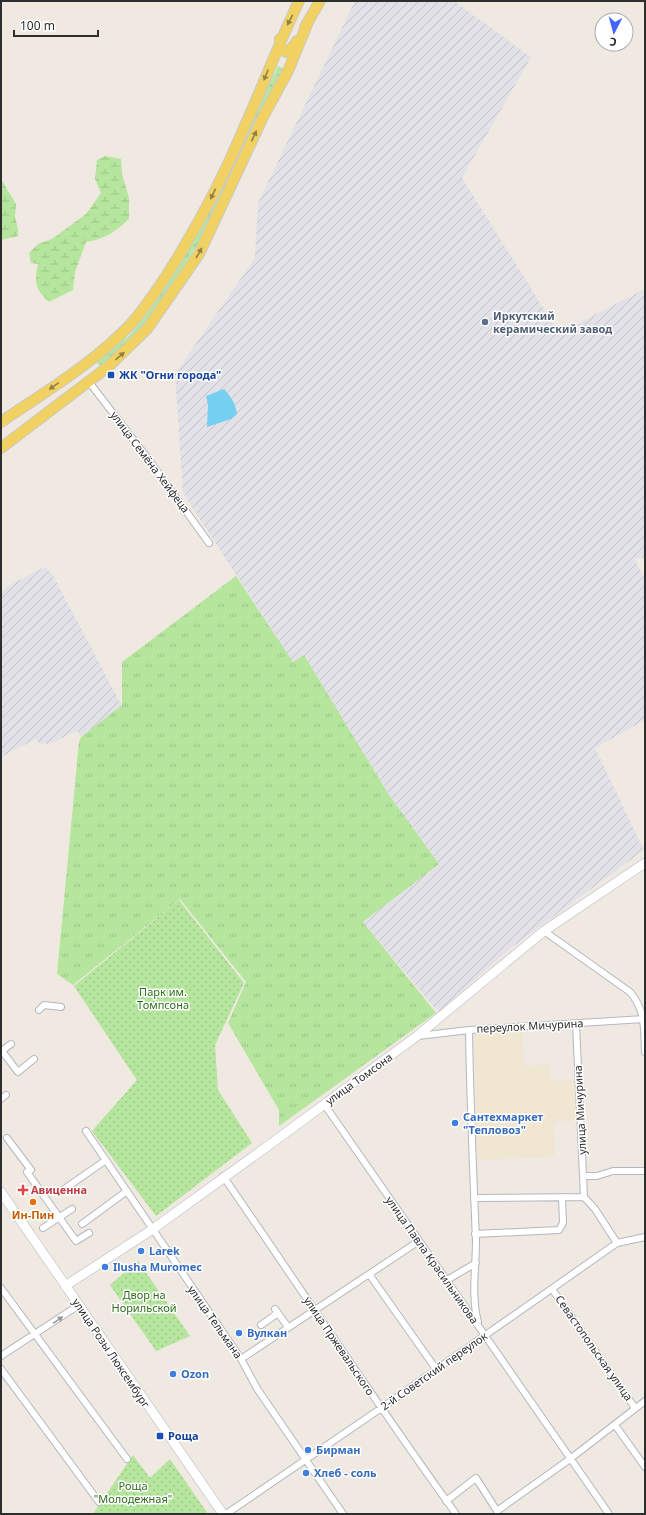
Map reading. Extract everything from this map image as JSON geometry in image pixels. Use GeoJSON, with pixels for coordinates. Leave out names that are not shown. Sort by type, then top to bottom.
{"type":"FeatureCollection","features":[{"type":"Feature","properties":{"kind":"main road"},"geometry":{"type":"LineString","coordinates":[[1,422],[67,377],[108,345],[128,327],[166,278],[211,199],[244,129],[280,39],[300,1]]}},
{"type":"Feature","properties":{"kind":"main road"},"geometry":{"type":"LineString","coordinates":[[280,39],[281,49],[286,52],[290,50],[320,1]]}},
{"type":"Feature","properties":{"kind":"main road"},"geometry":{"type":"LineString","coordinates":[[2,447],[109,366],[147,329],[199,254],[263,117],[288,71],[308,22]]}},
{"type":"Feature","properties":{"kind":"main road"},"geometry":{"type":"LineString","coordinates":[[67,377],[78,371],[86,373],[88,379],[79,390]]}},
{"type":"Feature","properties":{"kind":"street","name":"улица Семёна Хейфеца"},"geometry":{"type":"LineString","coordinates":[[89,382],[149,460],[209,543]]}},
{"type":"Feature","properties":{"kind":"street","name":"улица Томсона"},"geometry":{"type":"LineString","coordinates":[[65,1286],[153,1229],[223,1176],[417,1036],[544,931],[645,863]]}},
{"type":"Feature","properties":{"kind":"street"},"geometry":{"type":"LineString","coordinates":[[544,931],[630,992],[639,1002],[644,1019],[645,1052]]}},
{"type":"Feature","properties":{"kind":"street"},"geometry":{"type":"LineString","coordinates":[[39,1010],[44,1005],[61,1007]]}},
{"type":"Feature","properties":{"kind":"street","name":"переулок Мичурина"},"geometry":{"type":"LineString","coordinates":[[417,1036],[469,1030],[644,1019]]}},
{"type":"Feature","properties":{"kind":"street","name":"улица Мичурина"},"geometry":{"type":"LineString","coordinates":[[576,1024],[584,1197]]}},
{"type":"Feature","properties":{"kind":"street"},"geometry":{"type":"LineString","coordinates":[[469,1030],[476,1264],[475,1312],[479,1328]]}},
{"type":"Feature","properties":{"kind":"street"},"geometry":{"type":"LineString","coordinates":[[11,1044],[2,1051],[18,1072],[34,1059]]}},
{"type":"Feature","properties":{"kind":"street","name":"улица Павла Красильникова"},"geometry":{"type":"LineString","coordinates":[[324,1104],[608,1514]]}},
{"type":"Feature","properties":{"kind":"street","name":"улица Тельмана"},"geometry":{"type":"LineString","coordinates":[[86,1131],[198,1298],[241,1359],[258,1390],[343,1514]]}},
{"type":"Feature","properties":{"kind":"street"},"geometry":{"type":"LineString","coordinates":[[7,1138],[76,1241],[89,1233]]}},
{"type":"Feature","properties":{"kind":"street"},"geometry":{"type":"LineString","coordinates":[[60,1192],[106,1160]]}},
{"type":"Feature","properties":{"kind":"street"},"geometry":{"type":"LineString","coordinates":[[583,1176],[597,1176],[613,1171],[645,1171]]}},
{"type":"Feature","properties":{"kind":"street","name":"улица Пржевальского"},"geometry":{"type":"LineString","coordinates":[[223,1176],[315,1309],[380,1409],[456,1514]]}},
{"type":"Feature","properties":{"kind":"street"},"geometry":{"type":"LineString","coordinates":[[82,1224],[127,1191]]}},
{"type":"Feature","properties":{"kind":"street","name":"улица Розы Люксембург"},"geometry":{"type":"LineString","coordinates":[[1,1192],[225,1514]]}},
{"type":"Feature","properties":{"kind":"street"},"geometry":{"type":"LineString","coordinates":[[475,1234],[558,1230],[563,1223],[562,1197]]}},
{"type":"Feature","properties":{"kind":"street"},"geometry":{"type":"LineString","coordinates":[[474,1198],[584,1197],[595,1209],[617,1243]]}},
{"type":"Feature","properties":{"kind":"street"},"geometry":{"type":"LineString","coordinates":[[42,1228],[72,1209]]}},
{"type":"Feature","properties":{"kind":"street","name":"2-й Советский переулок"},"geometry":{"type":"LineString","coordinates":[[225,1514],[380,1409],[617,1243],[645,1237]]}},
{"type":"Feature","properties":{"kind":"street"},"geometry":{"type":"LineString","coordinates":[[241,1359],[419,1241]]}},
{"type":"Feature","properties":{"kind":"street"},"geometry":{"type":"LineString","coordinates":[[447,1280],[476,1264]]}},
{"type":"Feature","properties":{"kind":"street"},"geometry":{"type":"LineString","coordinates":[[369,1274],[436,1369]]}},
{"type":"Feature","properties":{"kind":"street"},"geometry":{"type":"LineString","coordinates":[[1,1288],[127,1459]]}},
{"type":"Feature","properties":{"kind":"street","name":"Севастопольская улица"},"geometry":{"type":"LineString","coordinates":[[552,1289],[635,1408]]}},
{"type":"Feature","properties":{"kind":"street"},"geometry":{"type":"LineString","coordinates":[[1,1356],[79,1305]]}},
{"type":"Feature","properties":{"kind":"street"},"geometry":{"type":"LineString","coordinates":[[261,1325],[276,1311],[288,1327]]}},
{"type":"Feature","properties":{"kind":"street"},"geometry":{"type":"LineString","coordinates":[[1,1368],[99,1502]]}},
{"type":"Feature","properties":{"kind":"street"},"geometry":{"type":"LineString","coordinates":[[446,1501],[476,1478],[497,1511],[570,1459],[645,1401]]}},
{"type":"Feature","properties":{"kind":"street"},"geometry":{"type":"LineString","coordinates":[[615,1425],[645,1467]]}},
{"type":"Feature","properties":{"kind":"shaded area"},"geometry":{"type":"Polygon","coordinates":[[[355,1],[454,1],[531,57],[462,178],[559,333],[645,289],[645,558],[634,558],[645,579],[645,720],[595,748],[644,850],[511,948],[438,1012],[363,922],[439,864],[389,795],[304,655],[293,662],[183,493],[175,374],[255,258],[258,203],[355,1]]]}},
{"type":"Feature","properties":{"kind":"shaded area"},"geometry":{"type":"Polygon","coordinates":[[[45,567],[52,574],[122,706],[81,737],[77,731],[47,745],[45,742],[40,745],[36,739],[1,757],[1,594],[8,586],[45,567]]]}},
{"type":"Feature","properties":{"kind":"shaded area"},"geometry":{"type":"Polygon","coordinates":[[[522,1031],[524,1066],[550,1064],[551,1081],[576,1080],[577,1120],[553,1122],[555,1157],[477,1160],[474,1034],[522,1031]]]}},
{"type":"Feature","properties":{"kind":"green space"},"geometry":{"type":"Polygon","coordinates":[[[278,66],[285,69],[199,242],[160,303],[135,337],[101,367],[95,361],[129,336],[146,315],[180,265],[208,215],[278,66]]]}},
{"type":"Feature","properties":{"kind":"green space"},"geometry":{"type":"Polygon","coordinates":[[[105,156],[121,159],[122,174],[129,198],[129,219],[109,234],[99,239],[86,242],[75,272],[73,290],[49,302],[38,289],[36,276],[38,264],[31,263],[29,253],[38,244],[52,239],[86,214],[101,193],[95,179],[97,160],[105,156]]]}},
{"type":"Feature","properties":{"kind":"green space"},"geometry":{"type":"Polygon","coordinates":[[[1,179],[16,204],[15,217],[18,236],[1,240],[1,179]]]}},
{"type":"Feature","properties":{"kind":"green space"},"geometry":{"type":"Polygon","coordinates":[[[236,576],[293,662],[304,655],[389,795],[439,864],[363,922],[436,1013],[279,1126],[279,1110],[228,1023],[246,982],[180,899],[73,985],[57,974],[79,742],[81,737],[122,705],[122,662],[236,576]]]}},
{"type":"Feature","properties":{"kind":"green space","name":"Парк им. Томпсона"},"geometry":{"type":"Polygon","coordinates":[[[179,900],[244,983],[215,1045],[218,1090],[252,1143],[156,1216],[92,1131],[137,1080],[74,986],[179,900]]]}},
{"type":"Feature","properties":{"kind":"green space","name":"Двор на Норильской"},"geometry":{"type":"Polygon","coordinates":[[[138,1261],[190,1336],[156,1351],[110,1285],[138,1261]]]}},
{"type":"Feature","properties":{"kind":"green space","name":"Роща \"Молодежная\""},"geometry":{"type":"Polygon","coordinates":[[[133,1455],[150,1478],[170,1459],[208,1514],[93,1514],[133,1455]]]}},
{"type":"Feature","properties":{"kind":"water"},"geometry":{"type":"Polygon","coordinates":[[[224,389],[233,401],[237,414],[231,419],[207,427],[208,405],[206,396],[224,389]]]}},
{"type":"Feature","properties":{"kind":"place","name":"Иркутский керамический завод"},"geometry":{"type":"Point","coordinates":[485,322]}},
{"type":"Feature","properties":{"kind":"place","name":"ЖК \"Огни города\""},"geometry":{"type":"Point","coordinates":[111,375]}},
{"type":"Feature","properties":{"kind":"place","name":"Сантехмаркет \"Тепловоз\""},"geometry":{"type":"Point","coordinates":[455,1123]}},
{"type":"Feature","properties":{"kind":"place","name":"Авиценна"},"geometry":{"type":"Point","coordinates":[23,1190]}},
{"type":"Feature","properties":{"kind":"place","name":"Ин-Пин"},"geometry":{"type":"Point","coordinates":[33,1202]}},
{"type":"Feature","properties":{"kind":"place","name":"Larek"},"geometry":{"type":"Point","coordinates":[141,1251]}},
{"type":"Feature","properties":{"kind":"place","name":"Ilusha Muromec"},"geometry":{"type":"Point","coordinates":[105,1267]}},
{"type":"Feature","properties":{"kind":"place","name":"Вулкан"},"geometry":{"type":"Point","coordinates":[239,1333]}},
{"type":"Feature","properties":{"kind":"place","name":"Ozon"},"geometry":{"type":"Point","coordinates":[173,1374]}},
{"type":"Feature","properties":{"kind":"place","name":"Роща"},"geometry":{"type":"Point","coordinates":[160,1436]}},
{"type":"Feature","properties":{"kind":"place","name":"Бирман"},"geometry":{"type":"Point","coordinates":[308,1450]}},
{"type":"Feature","properties":{"kind":"place","name":"Хлеб - соль"},"geometry":{"type":"Point","coordinates":[306,1473]}}]}
